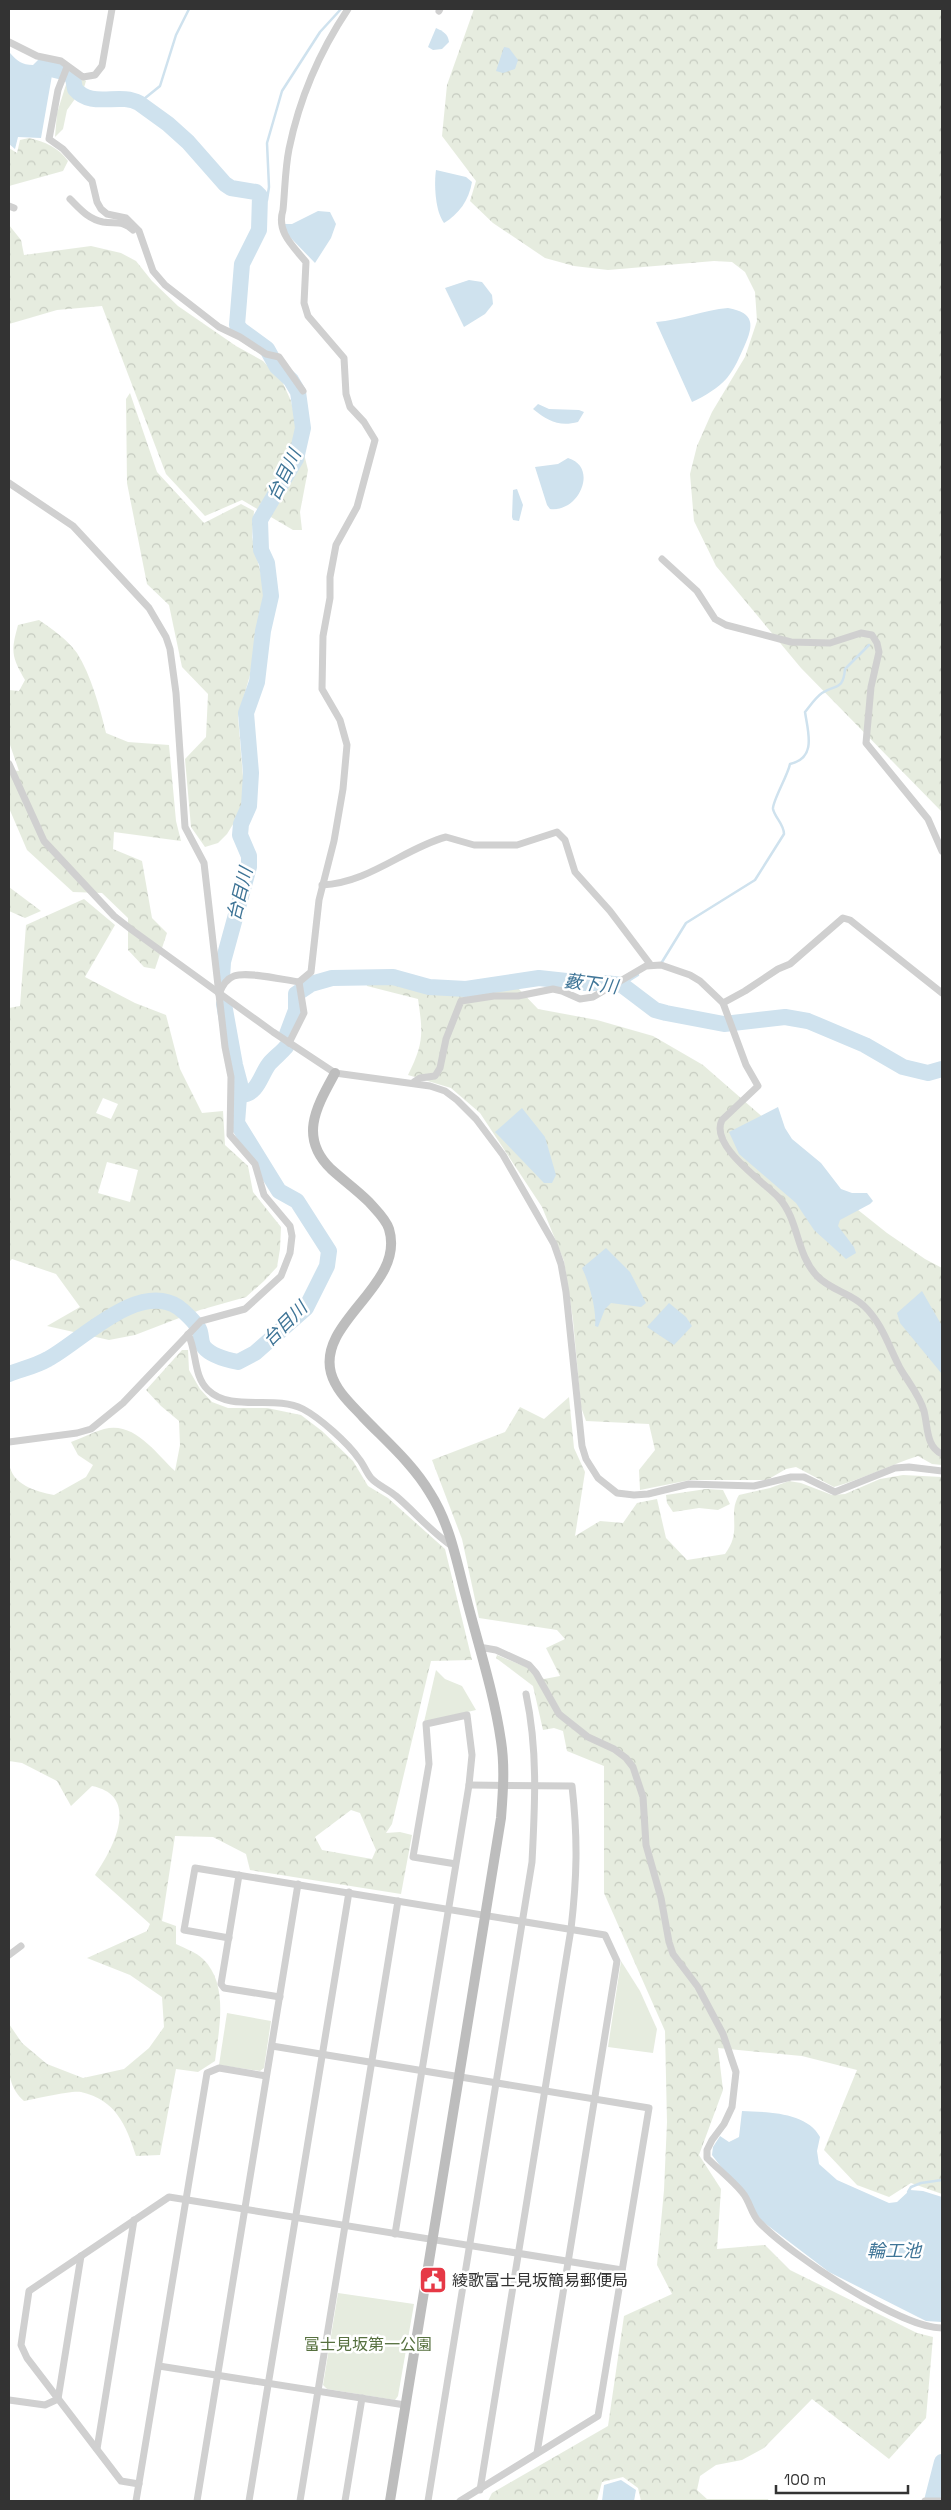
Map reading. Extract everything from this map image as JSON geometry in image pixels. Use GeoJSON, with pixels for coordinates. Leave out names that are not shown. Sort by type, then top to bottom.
{"type":"FeatureCollection","features":[{"type":"Feature","properties":{"kind":"street"},"geometry":{"type":"LineString","coordinates":[[9,42],[37,56],[61,61],[83,77],[89,77],[99,71],[112,9]]}},
{"type":"Feature","properties":{"kind":"street"},"geometry":{"type":"LineString","coordinates":[[289,1043],[304,1013],[300,986],[311,972],[322,885],[342,797],[347,745],[340,720],[322,690],[323,636],[330,598],[330,577],[336,545],[357,507],[375,440],[374,434],[353,412],[348,402],[344,358],[308,316],[304,303],[306,262],[282,231],[280,218],[283,210],[289,148],[307,88],[326,45],[348,9]]}},
{"type":"Feature","properties":{"kind":"street"},"geometry":{"type":"LineString","coordinates":[[67,67],[58,90],[49,139],[63,149],[92,181],[97,202],[101,209],[107,214],[126,218],[139,231],[153,271],[172,292],[203,313],[219,328],[240,337],[266,354],[274,355],[289,370],[303,391]]}},
{"type":"Feature","properties":{"kind":"street"},"geometry":{"type":"LineString","coordinates":[[70,198],[85,215],[103,222],[121,222],[128,225],[143,242]]}},
{"type":"Feature","properties":{"kind":"street"},"geometry":{"type":"LineString","coordinates":[[9,483],[73,526],[149,608],[166,637],[170,650],[176,693],[185,827],[204,862],[219,994],[231,1077],[230,1135],[255,1164],[264,1195],[290,1226],[292,1236],[290,1253],[281,1276],[258,1299],[245,1309],[201,1321],[123,1403],[91,1429],[77,1433],[9,1442]]}},
{"type":"Feature","properties":{"kind":"street"},"geometry":{"type":"LineString","coordinates":[[662,558],[697,591],[714,619],[726,625],[791,642],[830,643],[861,633],[872,635],[877,643],[879,652],[870,687],[866,743],[928,819],[942,851]]}},
{"type":"Feature","properties":{"kind":"street"},"geometry":{"type":"LineString","coordinates":[[9,764],[36,829],[61,861],[114,916],[219,994],[335,1073],[414,1082],[445,1091],[467,1109],[503,1155],[554,1244],[561,1264],[566,1292],[582,1446],[592,1470],[607,1487],[617,1493],[648,1494],[689,1484],[754,1486],[790,1477],[804,1477],[835,1492],[895,1468],[909,1467],[942,1471]]}},
{"type":"Feature","properties":{"kind":"street"},"geometry":{"type":"LineString","coordinates":[[322,885],[332,884],[376,870],[446,837],[474,845],[517,845],[557,832],[565,840],[575,872],[610,911],[650,964]]}},
{"type":"Feature","properties":{"kind":"street"},"geometry":{"type":"LineString","coordinates":[[723,1003],[778,969],[790,964],[843,918],[850,920],[942,993]]}},
{"type":"Feature","properties":{"kind":"street"},"geometry":{"type":"LineString","coordinates":[[414,1082],[420,1078],[435,1076],[440,1068],[446,1039],[461,1001],[494,996],[518,996],[553,989],[562,990],[580,999],[593,998],[650,964],[661,965],[690,975],[700,981],[723,1003],[730,1024],[758,1086],[722,1120],[720,1126],[722,1138],[745,1168],[786,1207],[807,1263],[817,1276],[825,1283],[858,1301],[869,1311],[883,1332],[923,1409],[932,1447],[942,1454]]}},
{"type":"Feature","properties":{"kind":"street"},"geometry":{"type":"LineString","coordinates":[[219,994],[222,986],[234,976],[244,975],[300,986]]}},
{"type":"Feature","properties":{"kind":"street"},"geometry":{"type":"LineString","coordinates":[[335,1073],[321,1099],[313,1123],[314,1142],[320,1156],[330,1168],[363,1196],[380,1214],[388,1227],[391,1252],[380,1278],[337,1337],[330,1359],[331,1372],[343,1396],[405,1461],[431,1494],[452,1546],[479,1648],[501,1740],[504,1786],[486,1914],[390,2501]]}},
{"type":"Feature","properties":{"kind":"street"},"geometry":{"type":"LineString","coordinates":[[191,1331],[201,1380],[211,1392],[228,1400],[276,1402],[302,1408],[321,1422],[354,1452],[372,1479],[395,1495],[452,1546]]}},
{"type":"Feature","properties":{"kind":"street"},"geometry":{"type":"LineString","coordinates":[[479,1648],[496,1650],[529,1665],[559,1714],[588,1737],[614,1749],[634,1767],[643,1797],[646,1845],[661,1898],[673,1954],[698,1987],[723,2034],[736,2072],[732,2107],[724,2124],[709,2145],[707,2158],[741,2191],[758,2222],[818,2270],[900,2316],[924,2326],[942,2328]]}},
{"type":"Feature","properties":{"kind":"street"},"geometry":{"type":"LineString","coordinates":[[428,2501],[532,1862],[536,1786],[533,1732],[526,1694]]}},
{"type":"Feature","properties":{"kind":"street"},"geometry":{"type":"LineString","coordinates":[[395,2234],[449,1908],[469,1785],[472,1755],[467,1715],[426,1724],[429,1764],[413,1857],[456,1864]]}},
{"type":"Feature","properties":{"kind":"street"},"geometry":{"type":"LineString","coordinates":[[469,1785],[572,1786],[577,1832],[577,1875],[571,1929],[480,2490]]}},
{"type":"Feature","properties":{"kind":"street"},"geometry":{"type":"LineString","coordinates":[[229,1938],[184,1930],[195,1868],[486,1914],[605,1935],[617,1962],[538,2453]]}},
{"type":"Feature","properties":{"kind":"street"},"geometry":{"type":"LineString","coordinates":[[239,1875],[221,1984],[224,1988],[280,1998]]}},
{"type":"Feature","properties":{"kind":"street"},"geometry":{"type":"LineString","coordinates":[[197,2501],[298,1884]]}},
{"type":"Feature","properties":{"kind":"street"},"geometry":{"type":"LineString","coordinates":[[249,2501],[349,1892]]}},
{"type":"Feature","properties":{"kind":"street"},"geometry":{"type":"LineString","coordinates":[[300,2501],[398,1900]]}},
{"type":"Feature","properties":{"kind":"street"},"geometry":{"type":"LineString","coordinates":[[9,1955],[21,1946]]}},
{"type":"Feature","properties":{"kind":"street"},"geometry":{"type":"LineString","coordinates":[[272,2046],[648,2108],[598,2416],[460,2501]]}},
{"type":"Feature","properties":{"kind":"street"},"geometry":{"type":"LineString","coordinates":[[136,2501],[207,2073],[219,2068],[266,2076]]}},
{"type":"Feature","properties":{"kind":"street"},"geometry":{"type":"LineString","coordinates":[[139,2484],[121,2481],[27,2358],[21,2345],[29,2291],[169,2196],[622,2270]]}},
{"type":"Feature","properties":{"kind":"street"},"geometry":{"type":"LineString","coordinates":[[97,2449],[134,2220]]}},
{"type":"Feature","properties":{"kind":"street"},"geometry":{"type":"LineString","coordinates":[[58,2399],[81,2256]]}},
{"type":"Feature","properties":{"kind":"street"},"geometry":{"type":"LineString","coordinates":[[159,2366],[405,2405]]}},
{"type":"Feature","properties":{"kind":"street"},"geometry":{"type":"LineString","coordinates":[[346,2501],[362,2398]]}},
{"type":"Feature","properties":{"kind":"street"},"geometry":{"type":"LineString","coordinates":[[9,2400],[45,2405],[58,2399]]}},
{"type":"Feature","properties":{"kind":"street"},"geometry":{"type":"LineString","coordinates":[[925,2501],[940,2501]]}},
{"type":"Feature","properties":{"kind":"green space"},"geometry":{"type":"Polygon","coordinates":[[[474,9],[942,9],[942,812],[801,668],[716,566],[694,521],[690,474],[697,446],[712,412],[745,357],[757,321],[755,292],[745,272],[732,262],[714,261],[608,270],[574,266],[545,258],[493,223],[470,201],[476,181],[442,136],[447,85],[474,9]]]}},
{"type":"Feature","properties":{"kind":"green space"},"geometry":{"type":"Polygon","coordinates":[[[70,72],[86,81],[81,97],[77,96],[67,110],[63,129],[55,137],[57,113],[70,72]]]}},
{"type":"Feature","properties":{"kind":"green space"},"geometry":{"type":"Polygon","coordinates":[[[29,138],[51,146],[68,161],[63,171],[9,186],[9,148],[17,153],[20,140],[29,138]]]}},
{"type":"Feature","properties":{"kind":"green space"},"geometry":{"type":"Polygon","coordinates":[[[9,225],[21,240],[24,255],[91,246],[121,253],[136,261],[152,281],[178,306],[236,346],[263,361],[282,381],[291,401],[308,470],[300,512],[302,530],[293,530],[242,500],[205,516],[166,474],[102,306],[57,310],[9,324],[9,225]]]}},
{"type":"Feature","properties":{"kind":"green space"},"geometry":{"type":"Polygon","coordinates":[[[130,393],[157,472],[204,523],[241,504],[254,511],[252,537],[265,592],[250,675],[238,717],[244,789],[240,813],[227,834],[218,843],[205,847],[191,827],[185,759],[206,737],[208,694],[182,667],[169,605],[147,584],[127,483],[126,399],[130,393]]]}},
{"type":"Feature","properties":{"kind":"green space"},"geometry":{"type":"Polygon","coordinates":[[[39,620],[64,639],[77,653],[91,681],[106,733],[128,742],[169,745],[176,821],[181,841],[114,832],[113,849],[142,861],[152,918],[167,933],[155,969],[144,967],[128,950],[128,918],[102,893],[73,892],[27,850],[9,808],[9,770],[19,771],[9,742],[9,690],[19,691],[25,680],[15,659],[14,641],[18,625],[39,620]]]}},
{"type":"Feature","properties":{"kind":"green space"},"geometry":{"type":"Polygon","coordinates":[[[9,887],[41,911],[25,918],[9,911],[9,887]]]}},
{"type":"Feature","properties":{"kind":"green space"},"geometry":{"type":"Polygon","coordinates":[[[84,899],[115,925],[85,977],[135,1003],[166,1015],[180,1069],[202,1113],[223,1111],[225,1145],[248,1166],[253,1192],[281,1227],[277,1267],[246,1297],[200,1310],[135,1335],[109,1340],[47,1326],[80,1307],[56,1274],[12,1259],[9,1262],[9,1008],[20,1006],[26,925],[84,899]],[[103,1098],[96,1113],[111,1119],[118,1104],[103,1098]],[[107,1162],[98,1193],[130,1202],[138,1170],[107,1162]]]}},
{"type":"Feature","properties":{"kind":"green space"},"geometry":{"type":"Polygon","coordinates":[[[366,981],[391,981],[445,993],[516,986],[538,1009],[597,1020],[653,1036],[703,1065],[796,1146],[838,1194],[887,1233],[925,1259],[942,1268],[942,1465],[932,1464],[918,1456],[834,1487],[796,1467],[786,1469],[767,1480],[690,1480],[640,1490],[639,1470],[655,1450],[649,1424],[586,1421],[581,1407],[573,1320],[564,1261],[542,1207],[480,1113],[451,1088],[408,1075],[420,1046],[421,1021],[418,999],[367,986],[366,981]]]}},
{"type":"Feature","properties":{"kind":"green space"},"geometry":{"type":"Polygon","coordinates":[[[182,1350],[188,1350],[189,1370],[200,1389],[212,1402],[228,1408],[267,1408],[301,1415],[322,1431],[353,1461],[368,1486],[388,1498],[445,1549],[472,1660],[431,1661],[392,1824],[386,1833],[400,1832],[412,1835],[401,1894],[250,1870],[246,1854],[213,1837],[175,1836],[162,1921],[176,1926],[176,1944],[203,1959],[211,1969],[219,1994],[220,2021],[215,2061],[198,2072],[176,2069],[160,2155],[136,2156],[128,2134],[118,2115],[103,2101],[81,2092],[76,2092],[24,2101],[12,2085],[8,2065],[9,2024],[22,2043],[47,2064],[83,2078],[124,2069],[149,2048],[164,2027],[162,1997],[130,1975],[87,1958],[147,1931],[150,1924],[95,1875],[109,1852],[119,1825],[119,1812],[116,1801],[107,1792],[92,1786],[71,1806],[57,1781],[22,1763],[9,1761],[9,1463],[11,1471],[20,1482],[32,1489],[54,1495],[86,1477],[93,1465],[78,1455],[71,1442],[100,1430],[115,1428],[135,1434],[175,1471],[180,1445],[179,1421],[146,1390],[182,1350]],[[351,1810],[315,1837],[322,1850],[372,1859],[376,1850],[360,1813],[351,1810]]]}},
{"type":"Feature","properties":{"kind":"green space"},"geometry":{"type":"Polygon","coordinates":[[[569,1397],[574,1448],[585,1472],[575,1536],[600,1521],[623,1523],[637,1503],[657,1499],[666,1538],[687,1560],[725,1554],[733,1537],[734,1509],[739,1495],[770,1488],[789,1481],[801,1483],[832,1495],[845,1494],[880,1479],[903,1475],[942,1477],[942,2194],[911,2183],[889,2197],[857,2185],[824,2150],[857,2070],[802,2056],[718,2048],[723,2090],[699,2155],[721,2189],[717,2249],[765,2245],[790,2270],[917,2333],[933,2337],[926,2418],[889,2459],[812,2399],[764,2448],[742,2460],[716,2465],[700,2476],[697,2490],[707,2499],[768,2499],[769,2501],[641,2501],[638,2488],[623,2477],[602,2482],[597,2501],[488,2501],[492,2493],[608,2426],[624,2316],[672,2294],[657,2265],[664,2190],[667,2122],[665,2031],[604,1893],[604,1766],[567,1751],[563,1731],[554,1728],[543,1730],[533,1686],[496,1658],[497,1655],[526,1667],[544,1679],[560,1676],[546,1648],[565,1639],[557,1630],[479,1618],[462,1539],[432,1460],[505,1432],[520,1407],[544,1419],[569,1397]]]}},
{"type":"Feature","properties":{"kind":"green space"},"geometry":{"type":"Polygon","coordinates":[[[706,1489],[723,1490],[730,1504],[718,1510],[699,1508],[673,1512],[667,1503],[666,1495],[706,1489]]]}},
{"type":"Feature","properties":{"kind":"green space"},"geometry":{"type":"Polygon","coordinates":[[[436,1670],[445,1679],[462,1686],[476,1710],[424,1722],[436,1670]]]}},
{"type":"Feature","properties":{"kind":"green space"},"geometry":{"type":"Polygon","coordinates":[[[621,1961],[640,1991],[657,2029],[653,2053],[608,2047],[621,1961]]]}},
{"type":"Feature","properties":{"kind":"green space"},"geometry":{"type":"Polygon","coordinates":[[[227,2013],[271,2021],[264,2068],[260,2071],[219,2065],[227,2013]]]}},
{"type":"Feature","properties":{"kind":"green space","name":"富士見坂第一公園"},"geometry":{"type":"Polygon","coordinates":[[[338,2293],[414,2304],[398,2396],[395,2400],[327,2389],[323,2385],[338,2293]]]}},
{"type":"Feature","properties":{"kind":"water"},"geometry":{"type":"Polygon","coordinates":[[[436,28],[445,33],[449,42],[442,49],[433,50],[428,47],[436,28]]]}},
{"type":"Feature","properties":{"kind":"water"},"geometry":{"type":"Polygon","coordinates":[[[504,47],[509,48],[518,60],[515,69],[503,73],[496,71],[504,47]]]}},
{"type":"Feature","properties":{"kind":"water"},"geometry":{"type":"Polygon","coordinates":[[[10,53],[17,60],[26,64],[33,65],[40,58],[54,64],[41,138],[18,137],[15,149],[9,144],[10,53]]]}},
{"type":"Feature","properties":{"kind":"water"},"geometry":{"type":"Polygon","coordinates":[[[436,170],[466,177],[472,182],[462,206],[444,223],[437,205],[435,190],[436,170]]]}},
{"type":"Feature","properties":{"kind":"water"},"geometry":{"type":"Polygon","coordinates":[[[318,211],[330,212],[336,224],[331,238],[315,263],[287,234],[284,224],[292,224],[318,211]]]}},
{"type":"Feature","properties":{"kind":"water"},"geometry":{"type":"Polygon","coordinates":[[[469,280],[482,282],[492,295],[493,304],[485,314],[464,327],[445,288],[469,280]]]}},
{"type":"Feature","properties":{"kind":"water"},"geometry":{"type":"Polygon","coordinates":[[[728,308],[737,310],[748,317],[750,332],[737,363],[727,378],[711,392],[692,402],[656,322],[728,308]]]}},
{"type":"Feature","properties":{"kind":"water"},"geometry":{"type":"Polygon","coordinates":[[[538,404],[549,409],[579,410],[584,412],[578,422],[559,423],[549,420],[533,409],[538,404]]]}},
{"type":"Feature","properties":{"kind":"water"},"geometry":{"type":"Polygon","coordinates":[[[568,458],[577,463],[582,470],[584,479],[582,488],[577,497],[569,504],[560,508],[550,509],[535,467],[558,464],[568,458]]]}},
{"type":"Feature","properties":{"kind":"water"},"geometry":{"type":"Polygon","coordinates":[[[517,489],[523,505],[519,521],[513,520],[512,517],[513,490],[517,489]]]}},
{"type":"Feature","properties":{"kind":"water"},"geometry":{"type":"Polygon","coordinates":[[[778,1107],[785,1128],[792,1139],[821,1163],[841,1189],[852,1193],[867,1193],[873,1201],[840,1220],[838,1226],[854,1247],[856,1253],[846,1259],[814,1230],[796,1203],[739,1154],[729,1132],[778,1107]]]}},
{"type":"Feature","properties":{"kind":"water"},"geometry":{"type":"Polygon","coordinates":[[[522,1108],[545,1137],[556,1175],[552,1183],[544,1183],[495,1132],[522,1108]]]}},
{"type":"Feature","properties":{"kind":"water"},"geometry":{"type":"Polygon","coordinates":[[[606,1248],[630,1272],[646,1303],[641,1307],[611,1303],[605,1309],[598,1327],[595,1326],[592,1297],[582,1268],[606,1248]]]}},
{"type":"Feature","properties":{"kind":"water"},"geometry":{"type":"Polygon","coordinates":[[[922,1291],[942,1326],[942,1374],[900,1323],[897,1313],[922,1291]]]}},
{"type":"Feature","properties":{"kind":"water"},"geometry":{"type":"Polygon","coordinates":[[[669,1303],[686,1317],[692,1326],[674,1345],[647,1327],[669,1303]]]}},
{"type":"Feature","properties":{"kind":"water","name":"輪工池"},"geometry":{"type":"Polygon","coordinates":[[[742,2111],[786,2115],[806,2123],[820,2137],[817,2151],[819,2164],[837,2180],[889,2203],[897,2202],[910,2190],[923,2191],[942,2197],[942,2322],[926,2321],[829,2272],[762,2221],[712,2155],[713,2147],[720,2136],[729,2142],[739,2137],[742,2111]]]}},
{"type":"Feature","properties":{"kind":"water"},"geometry":{"type":"Polygon","coordinates":[[[621,2480],[636,2490],[634,2501],[602,2501],[604,2485],[621,2480]]]}},
{"type":"Feature","properties":{"kind":"waterway"},"geometry":{"type":"LineString","coordinates":[[139,103],[160,86],[176,35],[189,9]]}},
{"type":"Feature","properties":{"kind":"waterway"},"geometry":{"type":"LineString","coordinates":[[260,207],[267,200],[269,187],[267,143],[282,91],[320,32],[341,9]]}},
{"type":"Feature","properties":{"kind":"waterway"},"geometry":{"type":"LineString","coordinates":[[51,69],[59,71]]}},
{"type":"Feature","properties":{"kind":"waterway","name":"台目川"},"geometry":{"type":"LineString","coordinates":[[70,75],[73,78],[75,89],[89,98],[123,99],[139,103],[168,124],[188,142],[225,184],[231,188],[256,192],[260,196],[259,230],[242,264],[237,325],[267,349],[277,367],[291,380],[298,392],[303,428],[296,459],[260,520],[261,550],[267,563],[271,596],[263,631],[257,682],[246,713],[251,773],[249,806],[241,824],[240,835],[249,856],[249,867],[223,962],[222,978]]}},
{"type":"Feature","properties":{"kind":"waterway"},"geometry":{"type":"LineString","coordinates":[[662,962],[686,923],[755,880],[784,834],[783,827],[774,812],[773,806],[790,764],[799,761],[807,750],[809,736],[805,712],[822,693],[841,684],[845,669],[869,645]]}},
{"type":"Feature","properties":{"kind":"waterway"},"geometry":{"type":"LineString","coordinates":[[622,985],[638,975]]}},
{"type":"Feature","properties":{"kind":"waterway","name":"藪下川"},"geometry":{"type":"LineString","coordinates":[[287,1034],[296,1010],[296,994],[311,984],[332,978],[393,977],[429,987],[466,989],[539,978],[622,985],[655,1010],[724,1024],[785,1017],[808,1021],[865,1045],[903,1067],[928,1073],[942,1069]]}},
{"type":"Feature","properties":{"kind":"waterway","name":"台目川"},"geometry":{"type":"LineString","coordinates":[[9,1374],[34,1366],[61,1351],[110,1316],[128,1307],[145,1302],[162,1301],[178,1307],[197,1326],[200,1331],[201,1341],[207,1350],[220,1357],[238,1362],[255,1353],[306,1308],[327,1266],[329,1251],[297,1201],[279,1191],[237,1123],[240,1084],[224,1004]]}},
{"type":"Feature","properties":{"kind":"waterway","name":"藪下川"},"geometry":{"type":"LineString","coordinates":[[241,1095],[247,1094],[255,1088],[269,1064],[286,1047]]}},
{"type":"Feature","properties":{"kind":"waterway"},"geometry":{"type":"LineString","coordinates":[[908,2192],[911,2187],[921,2183],[942,2180]]}},
{"type":"Feature","properties":{"kind":"waterway"},"geometry":{"type":"LineString","coordinates":[[932,2501],[942,2462]]}},
{"type":"Feature","properties":{"kind":"place","name":"綾歌富士見坂簡易郵便局"},"geometry":{"type":"Point","coordinates":[433,2280]}}]}
